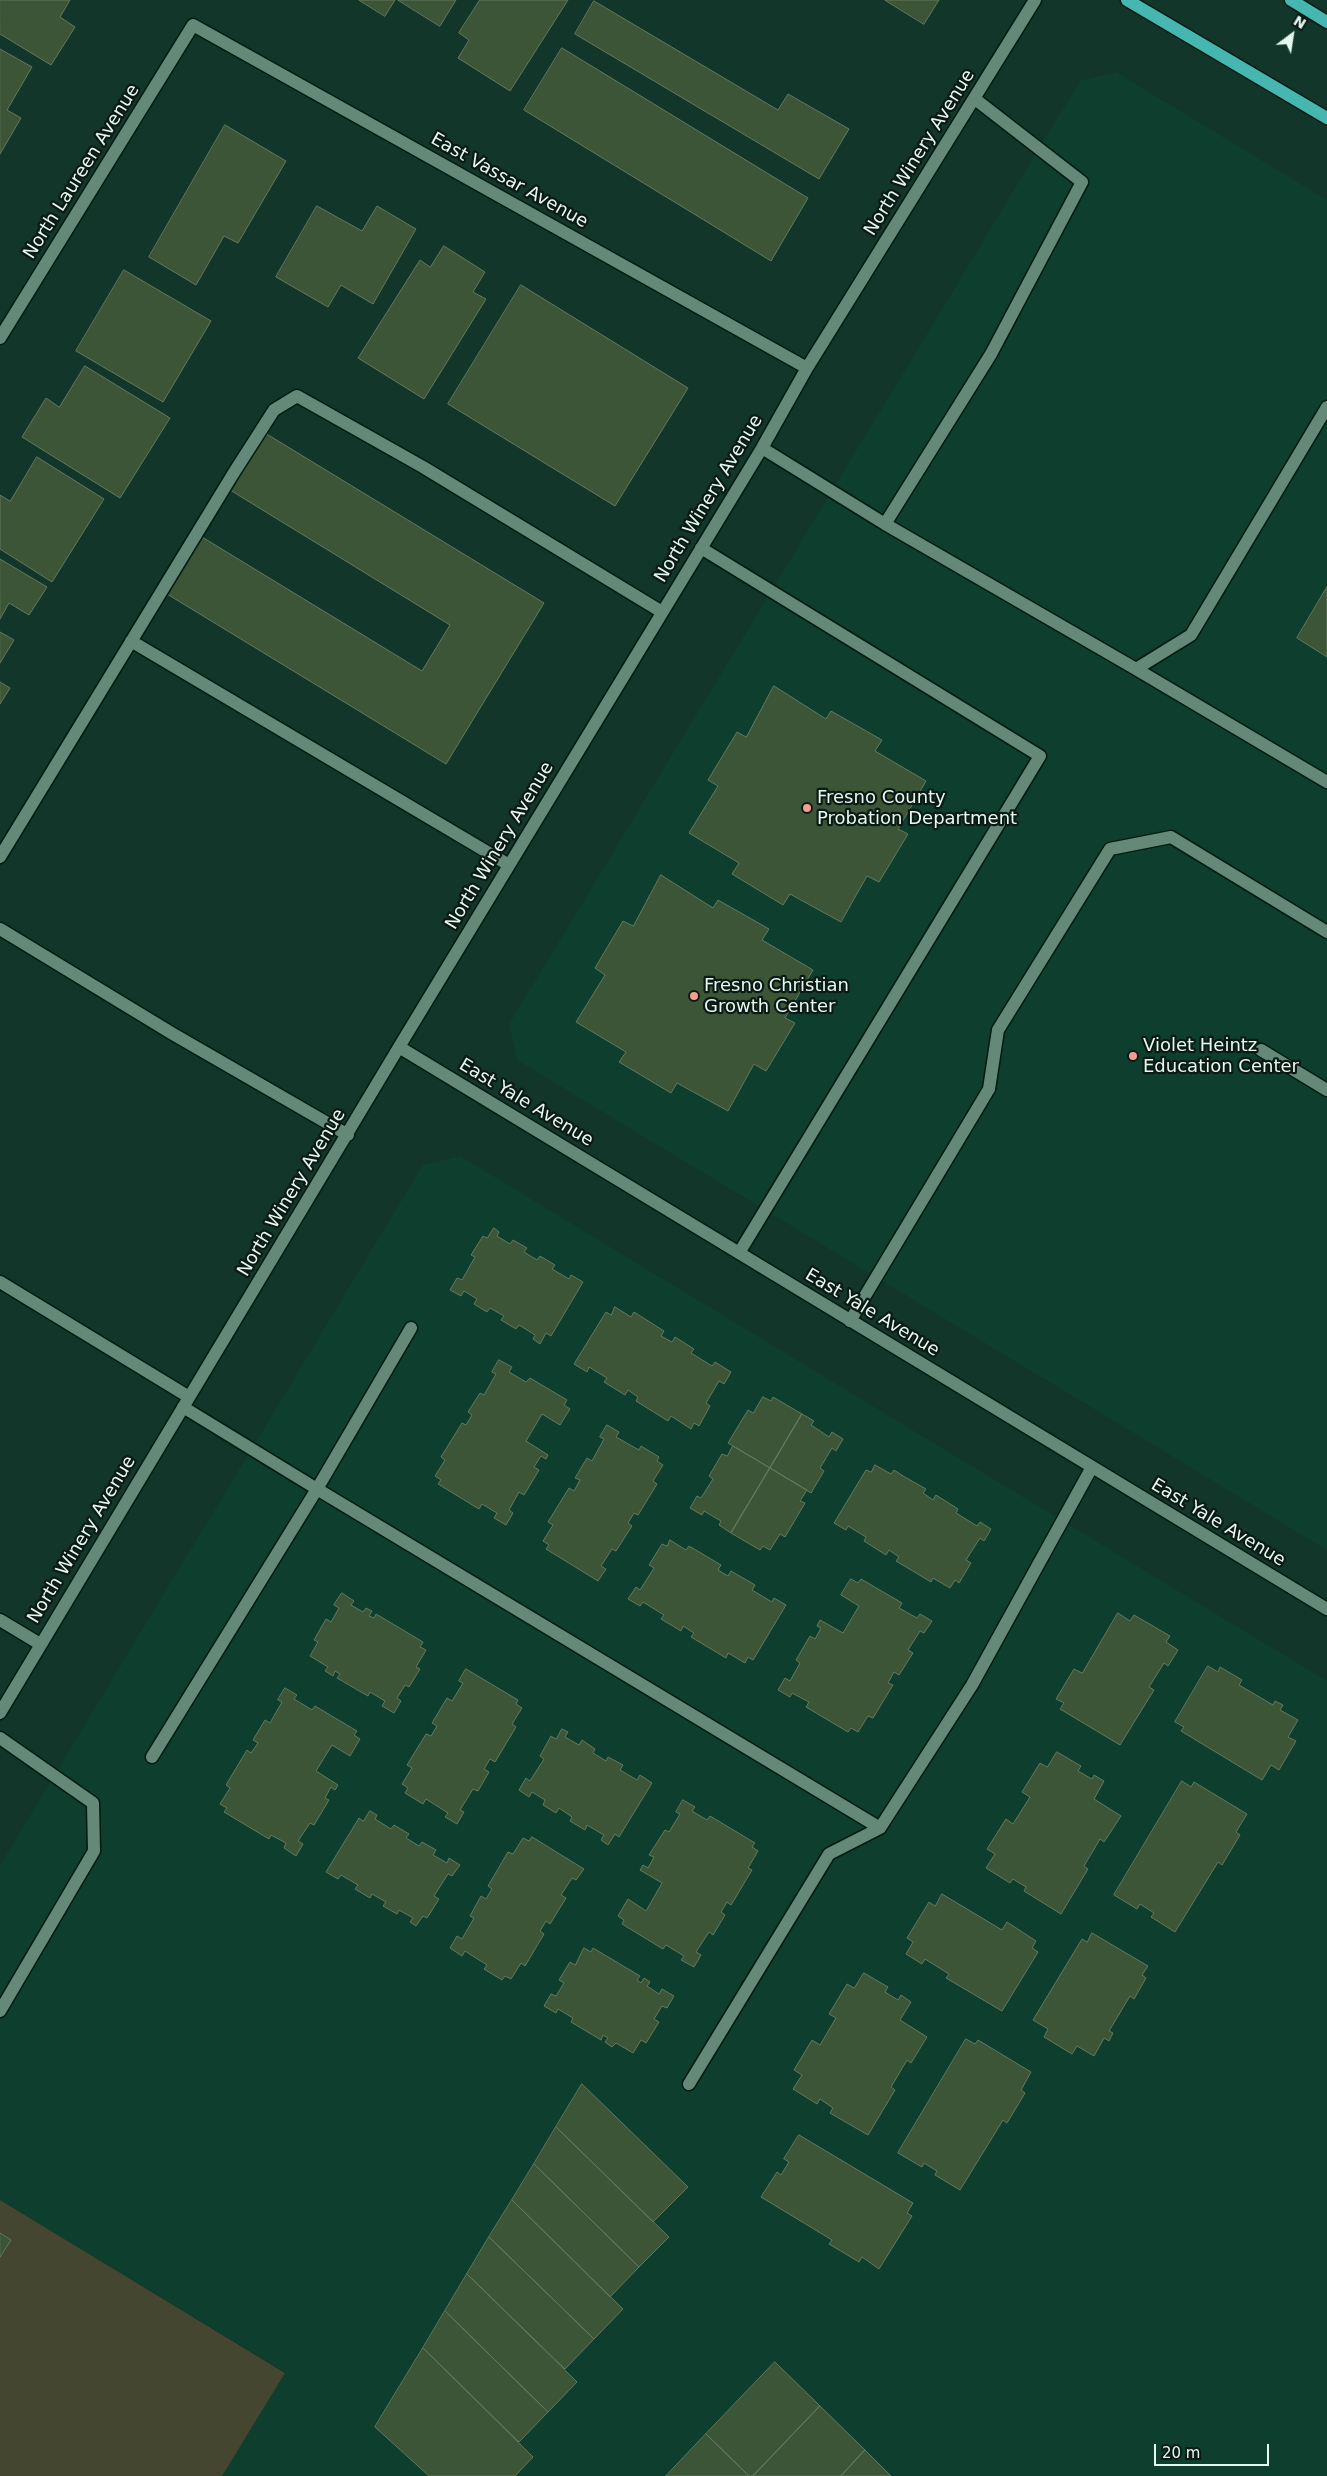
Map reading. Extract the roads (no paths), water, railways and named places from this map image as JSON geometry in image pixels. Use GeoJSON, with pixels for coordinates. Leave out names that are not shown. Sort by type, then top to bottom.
{"type":"FeatureCollection","features":[{"type":"Feature","properties":{"kind":"main road"},"geometry":{"type":"LineString","coordinates":[[1127,0],[1327,118]]}},
{"type":"Feature","properties":{"kind":"main road"},"geometry":{"type":"LineString","coordinates":[[1291,0],[1327,22]]}},
{"type":"Feature","properties":{"kind":"street","name":"North Winery Avenue"},"geometry":{"type":"LineString","coordinates":[[0,1713],[399,1047],[762,448],[807,368],[975,100],[1035,0]]}},
{"type":"Feature","properties":{"kind":"street","name":"North Laureen Avenue"},"geometry":{"type":"LineString","coordinates":[[0,338],[193,25]]}},
{"type":"Feature","properties":{"kind":"street","name":"East Vassar Avenue"},"geometry":{"type":"LineString","coordinates":[[193,25],[807,368]]}},
{"type":"Feature","properties":{"kind":"street"},"geometry":{"type":"LineString","coordinates":[[885,524],[991,354],[1082,182],[975,100]]}},
{"type":"Feature","properties":{"kind":"street"},"geometry":{"type":"LineString","coordinates":[[0,857],[233,474],[274,410],[296,396],[423,467],[662,612]]}},
{"type":"Feature","properties":{"kind":"street"},"geometry":{"type":"LineString","coordinates":[[1136,669],[1191,634],[1327,407]]}},
{"type":"Feature","properties":{"kind":"street"},"geometry":{"type":"LineString","coordinates":[[762,448],[885,524],[1327,782]]}},
{"type":"Feature","properties":{"kind":"street"},"geometry":{"type":"LineString","coordinates":[[701,548],[1040,756],[739,1253]]}},
{"type":"Feature","properties":{"kind":"street"},"geometry":{"type":"LineString","coordinates":[[131,641],[509,865]]}},
{"type":"Feature","properties":{"kind":"street"},"geometry":{"type":"LineString","coordinates":[[850,1320],[989,1089],[998,1030],[1110,849],[1171,837],[1327,932]]}},
{"type":"Feature","properties":{"kind":"street"},"geometry":{"type":"LineString","coordinates":[[0,928],[173,1034],[348,1135]]}},
{"type":"Feature","properties":{"kind":"street","name":"East Yale Avenue"},"geometry":{"type":"LineString","coordinates":[[399,1047],[1327,1609]]}},
{"type":"Feature","properties":{"kind":"street"},"geometry":{"type":"LineString","coordinates":[[1261,1050],[1327,1090]]}},
{"type":"Feature","properties":{"kind":"street"},"geometry":{"type":"LineString","coordinates":[[0,1282],[317,1489],[880,1828]]}},
{"type":"Feature","properties":{"kind":"street"},"geometry":{"type":"LineString","coordinates":[[152,1757],[317,1489],[411,1328]]}},
{"type":"Feature","properties":{"kind":"street"},"geometry":{"type":"LineString","coordinates":[[689,2084],[830,1854],[880,1828],[972,1685],[1092,1467]]}},
{"type":"Feature","properties":{"kind":"street"},"geometry":{"type":"LineString","coordinates":[[0,1620],[40,1644]]}},
{"type":"Feature","properties":{"kind":"street"},"geometry":{"type":"LineString","coordinates":[[0,1738],[93,1803],[94,1851],[0,2011]]}},
{"type":"Feature","properties":{"kind":"place","name":"Fresno County Probation Department"},"geometry":{"type":"Point","coordinates":[807,808]}},
{"type":"Feature","properties":{"kind":"place","name":"Fresno Christian Growth Center"},"geometry":{"type":"Point","coordinates":[694,996]}},
{"type":"Feature","properties":{"kind":"place","name":"Violet Heintz Education Center"},"geometry":{"type":"Point","coordinates":[1133,1056]}}]}
